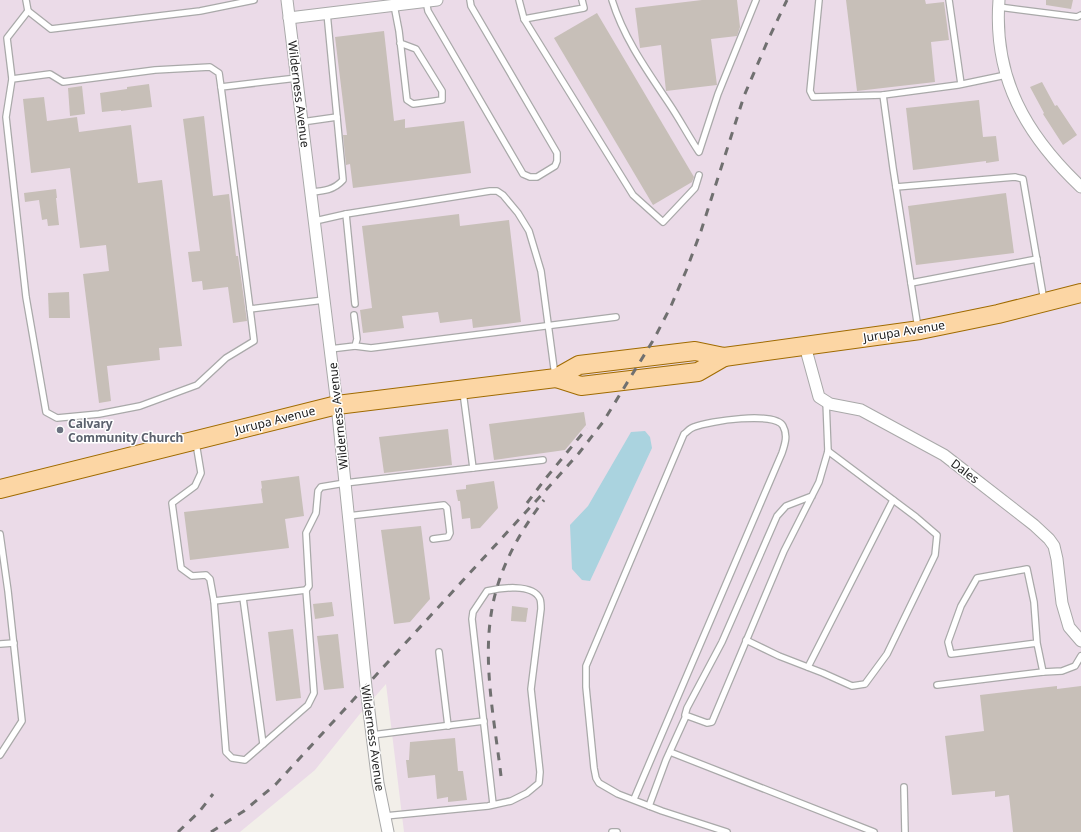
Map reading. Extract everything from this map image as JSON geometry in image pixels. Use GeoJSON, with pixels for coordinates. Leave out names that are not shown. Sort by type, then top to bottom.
{"type":"FeatureCollection","features":[{"type":"Feature","properties":{"kind":"main road","name":"Jurupa Avenue"},"geometry":{"type":"LineString","coordinates":[[0,489],[337,405],[556,378],[581,386],[698,372],[724,357],[918,330],[998,314],[1081,294]]}},
{"type":"Feature","properties":{"kind":"street","name":"Wilderness Avenue"},"geometry":{"type":"LineString","coordinates":[[287,0],[337,405],[372,735],[378,783],[388,832]]}},
{"type":"Feature","properties":{"kind":"street"},"geometry":{"type":"LineString","coordinates":[[289,18],[432,1]]}},
{"type":"Feature","properties":{"kind":"street"},"geometry":{"type":"LineString","coordinates":[[999,4],[1001,50],[1006,75],[1015,100],[1033,133],[1048,153],[1081,187]]}},
{"type":"Feature","properties":{"kind":"street"},"geometry":{"type":"LineString","coordinates":[[804,346],[819,397],[826,401]]}},
{"type":"Feature","properties":{"kind":"street","name":"Dales"},"geometry":{"type":"LineString","coordinates":[[826,401],[830,404],[861,410],[944,455],[1002,499],[1044,534],[1054,546],[1062,602],[1069,626],[1081,641]]}},
{"type":"Feature","properties":{"kind":"lane"},"geometry":{"type":"LineString","coordinates":[[26,0],[28,11],[51,29],[200,11],[252,0]]}},
{"type":"Feature","properties":{"kind":"lane"},"geometry":{"type":"LineString","coordinates":[[432,1],[428,11],[523,174],[530,177],[537,176],[555,166],[557,161],[557,153],[470,6],[470,0]]}},
{"type":"Feature","properties":{"kind":"lane"},"geometry":{"type":"LineString","coordinates":[[519,0],[524,19],[633,194],[663,222],[695,188],[699,175]]}},
{"type":"Feature","properties":{"kind":"lane"},"geometry":{"type":"LineString","coordinates":[[524,19],[584,8],[582,0]]}},
{"type":"Feature","properties":{"kind":"lane"},"geometry":{"type":"LineString","coordinates":[[612,0],[615,10],[638,57],[699,152],[718,94],[756,0]]}},
{"type":"Feature","properties":{"kind":"lane"},"geometry":{"type":"LineString","coordinates":[[819,0],[810,91],[813,97],[883,95],[961,84],[1006,75]]}},
{"type":"Feature","properties":{"kind":"lane"},"geometry":{"type":"LineString","coordinates":[[949,0],[961,84]]}},
{"type":"Feature","properties":{"kind":"lane"},"geometry":{"type":"LineString","coordinates":[[999,4],[1077,17],[1081,15]]}},
{"type":"Feature","properties":{"kind":"lane"},"geometry":{"type":"LineString","coordinates":[[394,5],[407,100],[413,104],[442,100],[442,91],[416,49],[400,43]]}},
{"type":"Feature","properties":{"kind":"lane"},"geometry":{"type":"LineString","coordinates":[[12,79],[50,74],[63,82],[155,70],[210,67],[219,73],[254,341],[226,358],[197,385],[140,406],[99,414],[57,418],[46,412],[26,297],[6,117],[12,79],[7,38],[28,11]]}},
{"type":"Feature","properties":{"kind":"lane"},"geometry":{"type":"LineString","coordinates":[[311,192],[330,190],[343,180],[327,13]]}},
{"type":"Feature","properties":{"kind":"lane"},"geometry":{"type":"LineString","coordinates":[[221,88],[297,78]]}},
{"type":"Feature","properties":{"kind":"lane"},"geometry":{"type":"LineString","coordinates":[[883,95],[918,330]]}},
{"type":"Feature","properties":{"kind":"lane"},"geometry":{"type":"LineString","coordinates":[[302,122],[337,117]]}},
{"type":"Feature","properties":{"kind":"lane"},"geometry":{"type":"LineString","coordinates":[[896,187],[1015,176],[1023,179],[1045,303]]}},
{"type":"Feature","properties":{"kind":"lane"},"geometry":{"type":"LineString","coordinates":[[315,221],[346,214],[497,191],[503,195],[518,213],[529,231],[541,271],[556,378]]}},
{"type":"Feature","properties":{"kind":"lane"},"geometry":{"type":"LineString","coordinates":[[346,214],[356,304]]}},
{"type":"Feature","properties":{"kind":"lane"},"geometry":{"type":"LineString","coordinates":[[911,283],[1037,259]]}},
{"type":"Feature","properties":{"kind":"lane"},"geometry":{"type":"LineString","coordinates":[[250,309],[324,300]]}},
{"type":"Feature","properties":{"kind":"lane"},"geometry":{"type":"LineString","coordinates":[[354,315],[357,339],[355,346]]}},
{"type":"Feature","properties":{"kind":"lane"},"geometry":{"type":"LineString","coordinates":[[330,349],[355,346],[371,348],[616,317]]}},
{"type":"Feature","properties":{"kind":"lane"},"geometry":{"type":"LineString","coordinates":[[463,390],[473,468]]}},
{"type":"Feature","properties":{"kind":"lane"},"geometry":{"type":"LineString","coordinates":[[686,716],[707,723],[712,722],[784,551],[819,482],[828,451],[826,401]]}},
{"type":"Feature","properties":{"kind":"lane"},"geometry":{"type":"LineString","coordinates":[[634,800],[782,453],[786,437],[783,426],[779,422],[764,417],[720,420],[692,427],[684,434],[586,666],[586,688],[596,778],[599,783],[618,794],[649,806],[726,832]]}},
{"type":"Feature","properties":{"kind":"lane"},"geometry":{"type":"LineString","coordinates":[[196,440],[201,473],[195,486],[172,503],[181,568],[192,576],[206,575],[210,579],[214,601],[226,752],[232,758],[246,760],[308,705],[314,693],[306,590],[309,586],[306,533],[316,513],[318,491],[321,487],[544,460]]}},
{"type":"Feature","properties":{"kind":"lane"},"geometry":{"type":"LineString","coordinates":[[746,640],[779,656],[852,686],[865,684],[887,654],[935,555],[937,535],[828,451]]}},
{"type":"Feature","properties":{"kind":"lane"},"geometry":{"type":"LineString","coordinates":[[649,806],[686,716],[687,708],[722,642],[777,516],[786,506],[812,496]]}},
{"type":"Feature","properties":{"kind":"lane"},"geometry":{"type":"LineString","coordinates":[[808,667],[893,500]]}},
{"type":"Feature","properties":{"kind":"lane"},"geometry":{"type":"LineString","coordinates":[[348,516],[444,505],[447,508],[450,533],[448,537],[433,539]]}},
{"type":"Feature","properties":{"kind":"lane"},"geometry":{"type":"LineString","coordinates":[[0,538],[14,642],[22,721],[0,755]]}},
{"type":"Feature","properties":{"kind":"lane"},"geometry":{"type":"LineString","coordinates":[[1038,643],[951,654],[948,642],[961,606],[977,578],[1027,569],[1034,602],[1038,643],[1043,672]]}},
{"type":"Feature","properties":{"kind":"lane"},"geometry":{"type":"LineString","coordinates":[[385,816],[493,804],[516,798],[527,793],[539,783],[540,772],[531,689],[541,609],[540,599],[532,591],[523,588],[497,588],[487,591],[473,612],[472,619],[493,804]]}},
{"type":"Feature","properties":{"kind":"lane"},"geometry":{"type":"LineString","coordinates":[[214,601],[306,590]]}},
{"type":"Feature","properties":{"kind":"lane"},"geometry":{"type":"LineString","coordinates":[[244,598],[263,744]]}},
{"type":"Feature","properties":{"kind":"lane"},"geometry":{"type":"LineString","coordinates":[[0,644],[14,642]]}},
{"type":"Feature","properties":{"kind":"lane"},"geometry":{"type":"LineString","coordinates":[[439,652],[448,726]]}},
{"type":"Feature","properties":{"kind":"lane"},"geometry":{"type":"LineString","coordinates":[[937,685],[1043,672],[1062,672],[1076,666],[1081,656]]}},
{"type":"Feature","properties":{"kind":"lane"},"geometry":{"type":"LineString","coordinates":[[372,735],[484,721]]}},
{"type":"Feature","properties":{"kind":"lane"},"geometry":{"type":"LineString","coordinates":[[670,752],[874,832]]}},
{"type":"Feature","properties":{"kind":"lane"},"geometry":{"type":"LineString","coordinates":[[904,787],[905,832]]}},
{"type":"Feature","properties":{"kind":"shaded area"},"geometry":{"type":"Polygon","coordinates":[[[0,0],[1081,0],[1081,832],[404,832],[386,684],[315,770],[240,832],[0,832],[0,0]]]}},
{"type":"Feature","properties":{"kind":"water"},"geometry":{"type":"Polygon","coordinates":[[[645,431],[650,437],[652,448],[590,581],[582,580],[572,569],[570,525],[588,506],[631,432],[645,431]]]}},
{"type":"Feature","properties":{"kind":"building"},"geometry":{"type":"Polygon","coordinates":[[[702,0],[737,0],[740,27],[737,36],[711,39],[717,85],[666,91],[661,45],[640,48],[635,8],[702,0]]]}},
{"type":"Feature","properties":{"kind":"building"},"geometry":{"type":"Polygon","coordinates":[[[846,0],[925,0],[926,4],[944,2],[949,40],[931,42],[935,82],[857,91],[846,0]]]}},
{"type":"Feature","properties":{"kind":"building"},"geometry":{"type":"Polygon","coordinates":[[[1046,0],[1073,0],[1071,9],[1046,5],[1046,0]]]}},
{"type":"Feature","properties":{"kind":"building"},"geometry":{"type":"Polygon","coordinates":[[[597,13],[694,177],[692,182],[653,205],[554,38],[597,13]]]}},
{"type":"Feature","properties":{"kind":"building"},"geometry":{"type":"Polygon","coordinates":[[[384,31],[394,121],[405,119],[405,128],[464,121],[471,173],[353,188],[350,164],[346,165],[343,135],[347,135],[335,37],[384,31]]]}},
{"type":"Feature","properties":{"kind":"building"},"geometry":{"type":"Polygon","coordinates":[[[1042,82],[1055,106],[1057,105],[1077,135],[1063,145],[1043,114],[1044,113],[1030,87],[1042,82]]]}},
{"type":"Feature","properties":{"kind":"building"},"geometry":{"type":"Polygon","coordinates":[[[149,84],[152,107],[102,112],[100,93],[149,84]]]}},
{"type":"Feature","properties":{"kind":"building"},"geometry":{"type":"Polygon","coordinates":[[[82,86],[85,114],[70,116],[68,88],[82,86]]]}},
{"type":"Feature","properties":{"kind":"building"},"geometry":{"type":"Polygon","coordinates":[[[44,97],[47,121],[77,117],[79,132],[131,125],[138,183],[162,180],[182,346],[159,348],[160,360],[107,366],[111,401],[99,403],[83,274],[109,271],[106,245],[80,248],[70,168],[31,173],[23,99],[44,97]]]}},
{"type":"Feature","properties":{"kind":"building"},"geometry":{"type":"Polygon","coordinates":[[[979,100],[983,137],[996,136],[999,161],[986,163],[986,161],[913,170],[906,108],[979,100]]]}},
{"type":"Feature","properties":{"kind":"building"},"geometry":{"type":"Polygon","coordinates":[[[204,116],[213,196],[229,194],[236,256],[238,256],[247,321],[233,323],[228,287],[203,290],[202,281],[192,282],[188,252],[200,251],[183,119],[204,116]]]}},
{"type":"Feature","properties":{"kind":"building"},"geometry":{"type":"Polygon","coordinates":[[[56,189],[59,225],[48,226],[47,219],[42,220],[39,200],[25,202],[24,193],[56,189]]]}},
{"type":"Feature","properties":{"kind":"building"},"geometry":{"type":"Polygon","coordinates":[[[1006,193],[1014,253],[916,265],[908,206],[1006,193]]]}},
{"type":"Feature","properties":{"kind":"building"},"geometry":{"type":"Polygon","coordinates":[[[459,214],[460,226],[509,220],[521,322],[473,328],[472,319],[440,323],[438,312],[402,316],[404,328],[363,333],[360,310],[372,308],[362,226],[459,214]]]}},
{"type":"Feature","properties":{"kind":"building"},"geometry":{"type":"Polygon","coordinates":[[[69,292],[70,318],[49,318],[48,293],[69,292]]]}},
{"type":"Feature","properties":{"kind":"building"},"geometry":{"type":"Polygon","coordinates":[[[584,412],[586,425],[565,450],[494,460],[489,424],[584,412]]]}},
{"type":"Feature","properties":{"kind":"building"},"geometry":{"type":"Polygon","coordinates":[[[448,429],[452,465],[384,473],[379,437],[448,429]]]}},
{"type":"Feature","properties":{"kind":"building"},"geometry":{"type":"Polygon","coordinates":[[[299,476],[304,516],[285,519],[289,548],[190,560],[184,512],[263,503],[261,481],[299,476]]]}},
{"type":"Feature","properties":{"kind":"building"},"geometry":{"type":"Polygon","coordinates":[[[494,481],[498,508],[480,528],[471,529],[470,518],[462,519],[460,501],[458,501],[456,490],[466,489],[466,485],[494,481]]]}},
{"type":"Feature","properties":{"kind":"building"},"geometry":{"type":"Polygon","coordinates":[[[421,526],[430,599],[410,622],[394,624],[381,530],[421,526]]]}},
{"type":"Feature","properties":{"kind":"building"},"geometry":{"type":"Polygon","coordinates":[[[332,602],[334,616],[315,619],[313,604],[332,602]]]}},
{"type":"Feature","properties":{"kind":"building"},"geometry":{"type":"Polygon","coordinates":[[[512,606],[528,608],[526,622],[511,621],[512,606]]]}},
{"type":"Feature","properties":{"kind":"building"},"geometry":{"type":"Polygon","coordinates":[[[293,629],[301,698],[276,701],[268,632],[293,629]]]}},
{"type":"Feature","properties":{"kind":"building"},"geometry":{"type":"Polygon","coordinates":[[[338,634],[344,688],[324,690],[317,636],[338,634]]]}},
{"type":"Feature","properties":{"kind":"building"},"geometry":{"type":"Polygon","coordinates":[[[1057,686],[1057,689],[1081,686],[1081,832],[1013,832],[1009,795],[995,797],[995,791],[952,795],[945,736],[984,731],[980,695],[1057,686]]]}},
{"type":"Feature","properties":{"kind":"building"},"geometry":{"type":"Polygon","coordinates":[[[455,738],[458,771],[463,771],[467,800],[448,802],[448,797],[437,799],[435,775],[408,778],[406,760],[409,760],[410,742],[455,738]]]}},
{"type":"Feature","properties":{"kind":"railway"},"geometry":{"type":"LineString","coordinates":[[211,832],[244,811],[276,784],[546,490],[579,453],[603,422],[654,339],[671,306],[701,231],[744,96],[787,0]]}},
{"type":"Feature","properties":{"kind":"railway"},"geometry":{"type":"LineString","coordinates":[[527,503],[587,428]]}},
{"type":"Feature","properties":{"kind":"railway"},"geometry":{"type":"LineString","coordinates":[[501,776],[489,675],[488,655],[491,615],[498,584],[510,554],[517,540],[544,500]]}},
{"type":"Feature","properties":{"kind":"railway"},"geometry":{"type":"LineString","coordinates":[[178,832],[199,812],[213,794]]}},
{"type":"Feature","properties":{"kind":"place","name":"Calvary Community Church"},"geometry":{"type":"Point","coordinates":[60,430]}}]}
